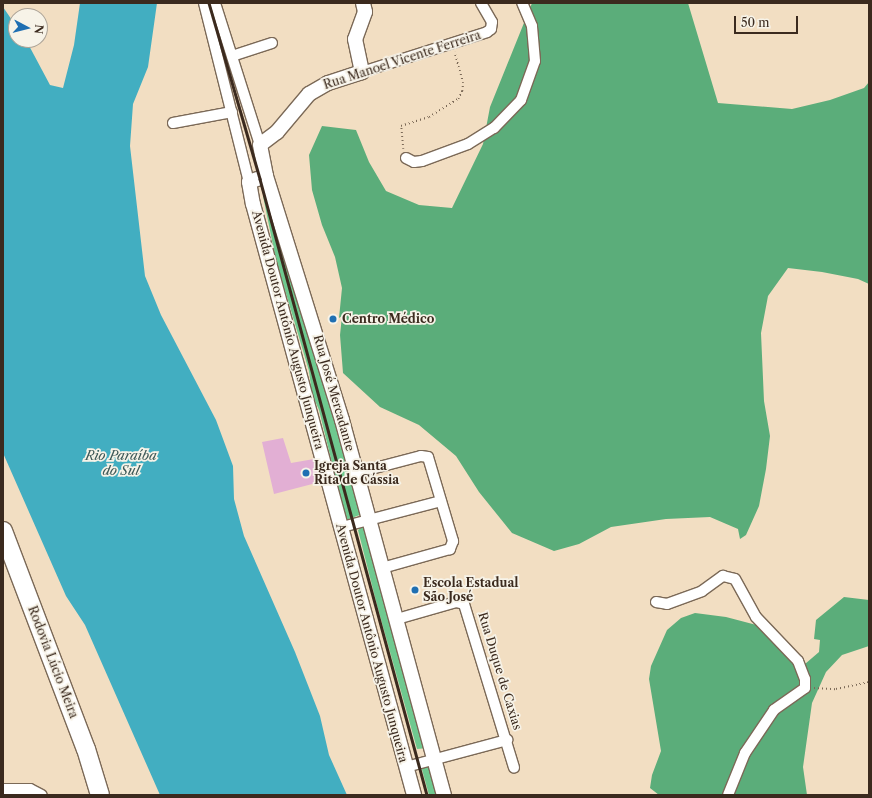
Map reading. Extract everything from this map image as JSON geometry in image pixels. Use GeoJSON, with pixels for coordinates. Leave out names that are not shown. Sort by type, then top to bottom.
{"type":"FeatureCollection","features":[{"type":"Feature","properties":{"kind":"highway","name":"Rodovia Lúcio Meira"},"geometry":{"type":"LineString","coordinates":[[3,531],[7,553],[86,749],[100,795]]}},
{"type":"Feature","properties":{"kind":"street","name":"Avenida Doutor Antônio Augusto Junqueira"},"geometry":{"type":"LineString","coordinates":[[204,3],[232,112],[265,253],[342,527],[414,795]]}},
{"type":"Feature","properties":{"kind":"street"},"geometry":{"type":"LineString","coordinates":[[216,3],[260,145]]}},
{"type":"Feature","properties":{"kind":"street"},"geometry":{"type":"LineString","coordinates":[[362,72],[355,39],[365,12],[363,3]]}},
{"type":"Feature","properties":{"kind":"street","name":"Rua Manoel Vicente Ferreira"},"geometry":{"type":"LineString","coordinates":[[260,145],[277,132],[309,94],[328,83],[491,29],[492,22],[481,3]]}},
{"type":"Feature","properties":{"kind":"street"},"geometry":{"type":"LineString","coordinates":[[406,158],[414,162],[422,161],[468,144],[494,128],[521,100],[534,60],[532,26],[522,3]]}},
{"type":"Feature","properties":{"kind":"street"},"geometry":{"type":"LineString","coordinates":[[232,56],[272,43]]}},
{"type":"Feature","properties":{"kind":"street"},"geometry":{"type":"LineString","coordinates":[[173,123],[232,112]]}},
{"type":"Feature","properties":{"kind":"street","name":"Rua José Mercadante"},"geometry":{"type":"LineString","coordinates":[[260,145],[266,176],[303,288],[356,473],[444,795]]}},
{"type":"Feature","properties":{"kind":"street"},"geometry":{"type":"LineString","coordinates":[[249,182],[266,176]]}},
{"type":"Feature","properties":{"kind":"street"},"geometry":{"type":"LineString","coordinates":[[356,473],[421,456],[430,459],[453,541],[450,549],[382,568]]}},
{"type":"Feature","properties":{"kind":"street"},"geometry":{"type":"LineString","coordinates":[[342,527],[441,501]]}},
{"type":"Feature","properties":{"kind":"street"},"geometry":{"type":"LineString","coordinates":[[656,602],[667,604],[702,591],[723,576],[735,579],[756,617],[798,661],[805,688],[774,710],[745,754],[728,795]]}},
{"type":"Feature","properties":{"kind":"street","name":"Rua Duque de Caxias"},"geometry":{"type":"LineString","coordinates":[[397,619],[456,602],[464,604],[507,740],[514,768]]}},
{"type":"Feature","properties":{"kind":"street"},"geometry":{"type":"LineString","coordinates":[[406,767],[434,758],[507,740]]}},
{"type":"Feature","properties":{"kind":"street"},"geometry":{"type":"LineString","coordinates":[[3,789],[30,789],[42,795]]}},
{"type":"Feature","properties":{"kind":"path"},"geometry":{"type":"LineString","coordinates":[[406,158],[401,144],[401,126],[429,117],[458,99],[462,91],[463,82],[451,43]]}},
{"type":"Feature","properties":{"kind":"path"},"geometry":{"type":"LineString","coordinates":[[805,688],[836,689],[869,682]]}},
{"type":"Feature","properties":{"kind":"green space"},"geometry":{"type":"Polygon","coordinates":[[[532,3],[688,3],[718,103],[792,109],[830,100],[864,88],[869,82],[869,284],[858,279],[822,272],[788,268],[768,296],[761,333],[764,401],[770,436],[759,506],[746,535],[740,539],[738,529],[710,517],[666,519],[611,527],[579,544],[554,551],[512,533],[479,492],[456,456],[419,425],[380,407],[343,373],[340,335],[342,316],[339,318],[342,288],[335,257],[322,225],[312,190],[309,155],[322,126],[356,130],[369,162],[386,191],[419,205],[452,208],[483,144],[490,107],[532,3]]]}},
{"type":"Feature","properties":{"kind":"green space"},"geometry":{"type":"Polygon","coordinates":[[[271,190],[365,513],[346,520],[319,410],[312,394],[309,371],[276,260],[263,196],[271,190]]]}},
{"type":"Feature","properties":{"kind":"green space"},"geometry":{"type":"Polygon","coordinates":[[[368,523],[428,748],[417,749],[377,605],[358,530],[368,523]]]}},
{"type":"Feature","properties":{"kind":"green space"},"geometry":{"type":"Polygon","coordinates":[[[844,597],[869,600],[869,646],[842,655],[826,672],[812,703],[803,767],[807,795],[659,795],[650,788],[652,775],[661,751],[649,679],[651,666],[667,630],[681,618],[695,613],[726,617],[764,627],[792,662],[805,664],[819,652],[820,640],[814,639],[816,620],[844,597]]]}},
{"type":"Feature","properties":{"kind":"green space"},"geometry":{"type":"Polygon","coordinates":[[[433,760],[442,795],[429,795],[421,766],[433,760]]]}},
{"type":"Feature","properties":{"kind":"water","name":"Rio Paraíba do Sul"},"geometry":{"type":"Polygon","coordinates":[[[80,3],[157,3],[148,67],[133,104],[130,146],[145,276],[161,315],[216,420],[233,466],[234,499],[244,536],[295,652],[320,716],[329,755],[347,795],[160,795],[85,625],[66,596],[3,453],[3,7],[8,14],[8,48],[30,48],[50,85],[63,88],[74,45],[80,3]]]}},
{"type":"Feature","properties":{"kind":"building"},"geometry":{"type":"Polygon","coordinates":[[[283,438],[291,463],[314,459],[320,482],[274,494],[262,442],[283,438]]]}},
{"type":"Feature","properties":{"kind":"railway"},"geometry":{"type":"LineString","coordinates":[[209,3],[260,179],[427,795]]}},
{"type":"Feature","properties":{"kind":"place","name":"Centro Médico"},"geometry":{"type":"Point","coordinates":[333,319]}},
{"type":"Feature","properties":{"kind":"place","name":"Igreja Santa Rita de Cássia"},"geometry":{"type":"Point","coordinates":[306,473]}},
{"type":"Feature","properties":{"kind":"place","name":"Escola Estadual São José"},"geometry":{"type":"Point","coordinates":[415,590]}}]}
